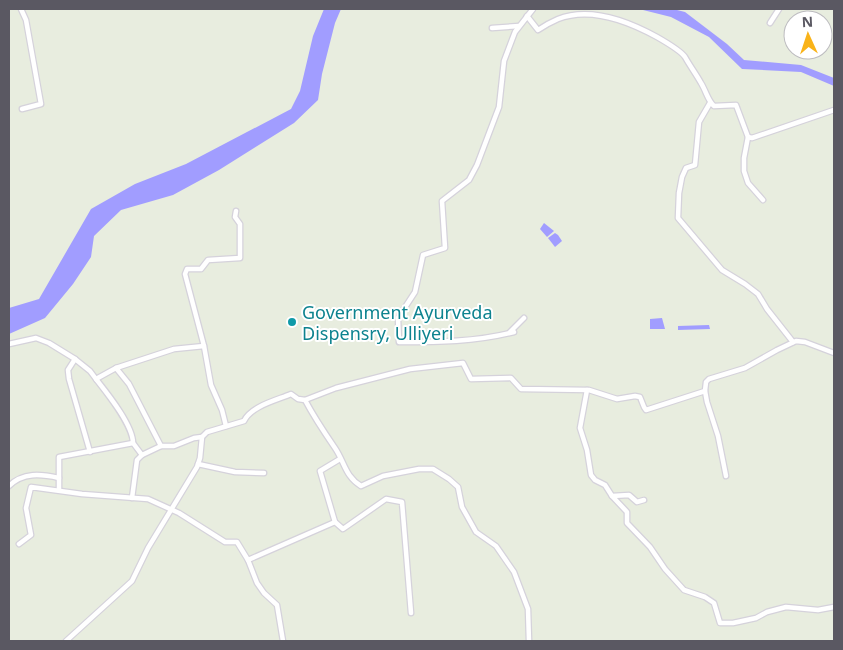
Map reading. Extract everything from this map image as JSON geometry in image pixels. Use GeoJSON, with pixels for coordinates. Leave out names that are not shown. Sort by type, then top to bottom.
{"type":"FeatureCollection","features":[{"type":"Feature","properties":{"kind":"street"},"geometry":{"type":"LineString","coordinates":[[21,9],[26,20],[41,104],[22,109]]}},
{"type":"Feature","properties":{"kind":"street"},"geometry":{"type":"LineString","coordinates":[[524,318],[512,332],[495,337],[450,342],[398,342],[398,318],[415,292],[423,255],[446,248],[442,200],[469,180],[477,165],[499,106],[504,61],[514,32],[533,9]]}},
{"type":"Feature","properties":{"kind":"street"},"geometry":{"type":"LineString","coordinates":[[770,23],[779,9]]}},
{"type":"Feature","properties":{"kind":"street"},"geometry":{"type":"LineString","coordinates":[[527,16],[538,30],[558,19],[582,14],[597,15],[626,22],[646,31],[684,56],[701,83],[710,103],[714,106],[736,105],[748,138],[744,158],[744,171],[748,184],[763,200]]}},
{"type":"Feature","properties":{"kind":"street"},"geometry":{"type":"LineString","coordinates":[[492,28],[519,26]]}},
{"type":"Feature","properties":{"kind":"street"},"geometry":{"type":"LineString","coordinates":[[710,103],[700,122],[695,165],[686,168],[682,177],[678,201],[678,218],[722,270],[758,294],[767,309],[793,342]]}},
{"type":"Feature","properties":{"kind":"street"},"geometry":{"type":"LineString","coordinates":[[748,138],[834,110]]}},
{"type":"Feature","properties":{"kind":"street"},"geometry":{"type":"LineString","coordinates":[[226,426],[222,410],[211,385],[204,346],[186,274],[187,269],[201,269],[208,260],[240,258],[240,224],[235,217],[236,211]]}},
{"type":"Feature","properties":{"kind":"street"},"geometry":{"type":"LineString","coordinates":[[9,344],[36,338],[49,343],[90,371],[112,399],[133,436],[133,443],[142,456]]}},
{"type":"Feature","properties":{"kind":"street"},"geometry":{"type":"LineString","coordinates":[[726,476],[718,436],[707,402],[706,382],[709,379],[745,368],[793,342],[800,341],[834,353]]}},
{"type":"Feature","properties":{"kind":"street"},"geometry":{"type":"LineString","coordinates":[[96,379],[116,368],[174,348],[204,346]]}},
{"type":"Feature","properties":{"kind":"street"},"geometry":{"type":"LineString","coordinates":[[75,359],[68,370],[69,379],[90,452]]}},
{"type":"Feature","properties":{"kind":"street"},"geometry":{"type":"LineString","coordinates":[[132,498],[137,460],[161,446],[174,446],[202,437],[207,432],[244,421],[246,416],[254,410],[291,394],[298,399],[305,400],[336,388],[358,384],[410,369],[463,363],[471,379],[511,378],[521,389],[587,390],[617,399],[636,396],[640,397],[646,410],[705,391]]}},
{"type":"Feature","properties":{"kind":"street"},"geometry":{"type":"LineString","coordinates":[[116,368],[129,384],[161,446]]}},
{"type":"Feature","properties":{"kind":"street"},"geometry":{"type":"LineString","coordinates":[[587,390],[580,428],[587,450],[591,475],[595,480],[605,484],[612,496],[626,512],[627,523],[650,547],[665,569],[684,590],[705,597],[714,603],[720,622],[733,623],[756,618],[767,612],[786,607],[818,610],[834,608]]}},
{"type":"Feature","properties":{"kind":"street"},"geometry":{"type":"LineString","coordinates":[[305,400],[313,416],[336,450],[352,481],[361,486],[383,476],[419,469],[433,469],[458,487],[462,507],[476,532],[496,546],[514,572],[528,609],[529,641]]}},
{"type":"Feature","properties":{"kind":"street"},"geometry":{"type":"LineString","coordinates":[[66,641],[132,581],[170,509],[198,464],[202,437]]}},
{"type":"Feature","properties":{"kind":"street"},"geometry":{"type":"LineString","coordinates":[[59,490],[59,458],[133,443]]}},
{"type":"Feature","properties":{"kind":"street"},"geometry":{"type":"LineString","coordinates":[[340,459],[320,471],[335,522],[343,529],[386,499],[402,502],[411,612]]}},
{"type":"Feature","properties":{"kind":"street"},"geometry":{"type":"LineString","coordinates":[[198,464],[235,472],[264,473]]}},
{"type":"Feature","properties":{"kind":"street"},"geometry":{"type":"LineString","coordinates":[[9,486],[15,480],[40,474],[59,478]]}},
{"type":"Feature","properties":{"kind":"street"},"geometry":{"type":"LineString","coordinates":[[19,544],[31,535],[26,508],[31,487],[148,499],[170,509],[225,542],[237,542],[248,560],[257,582],[264,593],[277,605],[283,641]]}},
{"type":"Feature","properties":{"kind":"street"},"geometry":{"type":"LineString","coordinates":[[612,496],[629,495],[637,502],[644,500]]}},
{"type":"Feature","properties":{"kind":"street"},"geometry":{"type":"LineString","coordinates":[[248,560],[335,522]]}},
{"type":"Feature","properties":{"kind":"shaded area"},"geometry":{"type":"Polygon","coordinates":[[[324,9],[341,9],[335,23],[322,74],[318,100],[294,123],[219,170],[173,195],[121,210],[94,236],[91,257],[73,284],[45,318],[9,334],[9,308],[39,299],[91,209],[135,184],[186,164],[291,109],[300,91],[313,36],[324,9]]]}},
{"type":"Feature","properties":{"kind":"shaded area"},"geometry":{"type":"Polygon","coordinates":[[[639,9],[673,9],[685,12],[727,44],[744,60],[801,65],[834,78],[834,86],[801,72],[742,69],[709,37],[671,17],[639,9]]]}},
{"type":"Feature","properties":{"kind":"shaded area"},"geometry":{"type":"Polygon","coordinates":[[[544,223],[554,231],[547,237],[540,229],[544,223]]]}},
{"type":"Feature","properties":{"kind":"shaded area"},"geometry":{"type":"Polygon","coordinates":[[[555,233],[562,241],[555,247],[548,238],[555,233]]]}},
{"type":"Feature","properties":{"kind":"shaded area"},"geometry":{"type":"Polygon","coordinates":[[[662,318],[665,329],[650,329],[650,319],[662,318]]]}},
{"type":"Feature","properties":{"kind":"shaded area"},"geometry":{"type":"Polygon","coordinates":[[[709,325],[710,329],[678,330],[678,326],[709,325]]]}},
{"type":"Feature","properties":{"kind":"place","name":"Government Ayurveda Dispensry, Ulliyeri"},"geometry":{"type":"Point","coordinates":[292,322]}}]}
